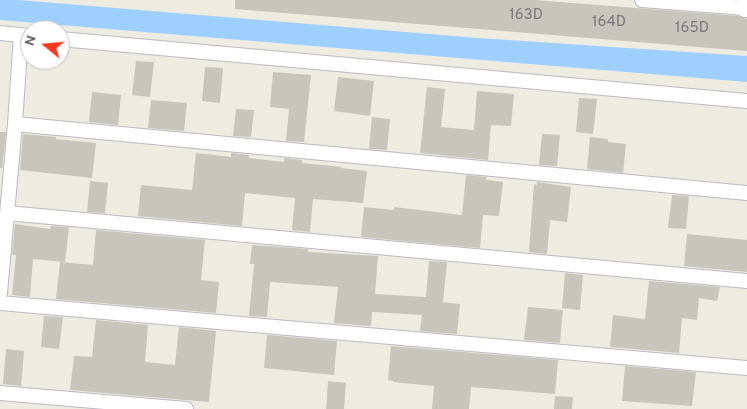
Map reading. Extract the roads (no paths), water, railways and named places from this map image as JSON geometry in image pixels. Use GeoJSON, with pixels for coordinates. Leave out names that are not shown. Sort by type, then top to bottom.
{"type":"FeatureCollection","features":[{"type":"Feature","properties":{"kind":"street"},"geometry":{"type":"LineString","coordinates":[[642,0],[746,5]]}},
{"type":"Feature","properties":{"kind":"street"},"geometry":{"type":"LineString","coordinates":[[0,33],[20,35]]}},
{"type":"Feature","properties":{"kind":"street"},"geometry":{"type":"LineString","coordinates":[[70,40],[747,101]]}},
{"type":"Feature","properties":{"kind":"street"},"geometry":{"type":"LineString","coordinates":[[0,293],[21,70]]}},
{"type":"Feature","properties":{"kind":"street"},"geometry":{"type":"LineString","coordinates":[[15,124],[747,193]]}},
{"type":"Feature","properties":{"kind":"street"},"geometry":{"type":"LineString","coordinates":[[7,213],[747,281]]}},
{"type":"Feature","properties":{"kind":"street"},"geometry":{"type":"LineString","coordinates":[[0,303],[747,368]]}},
{"type":"Feature","properties":{"kind":"street"},"geometry":{"type":"LineString","coordinates":[[0,393],[186,409]]}},
{"type":"Feature","properties":{"kind":"water"},"geometry":{"type":"Polygon","coordinates":[[[0,0],[19,0],[478,38],[747,56],[747,82],[70,26],[70,20],[20,20],[20,22],[0,20],[0,0]]]}}]}
